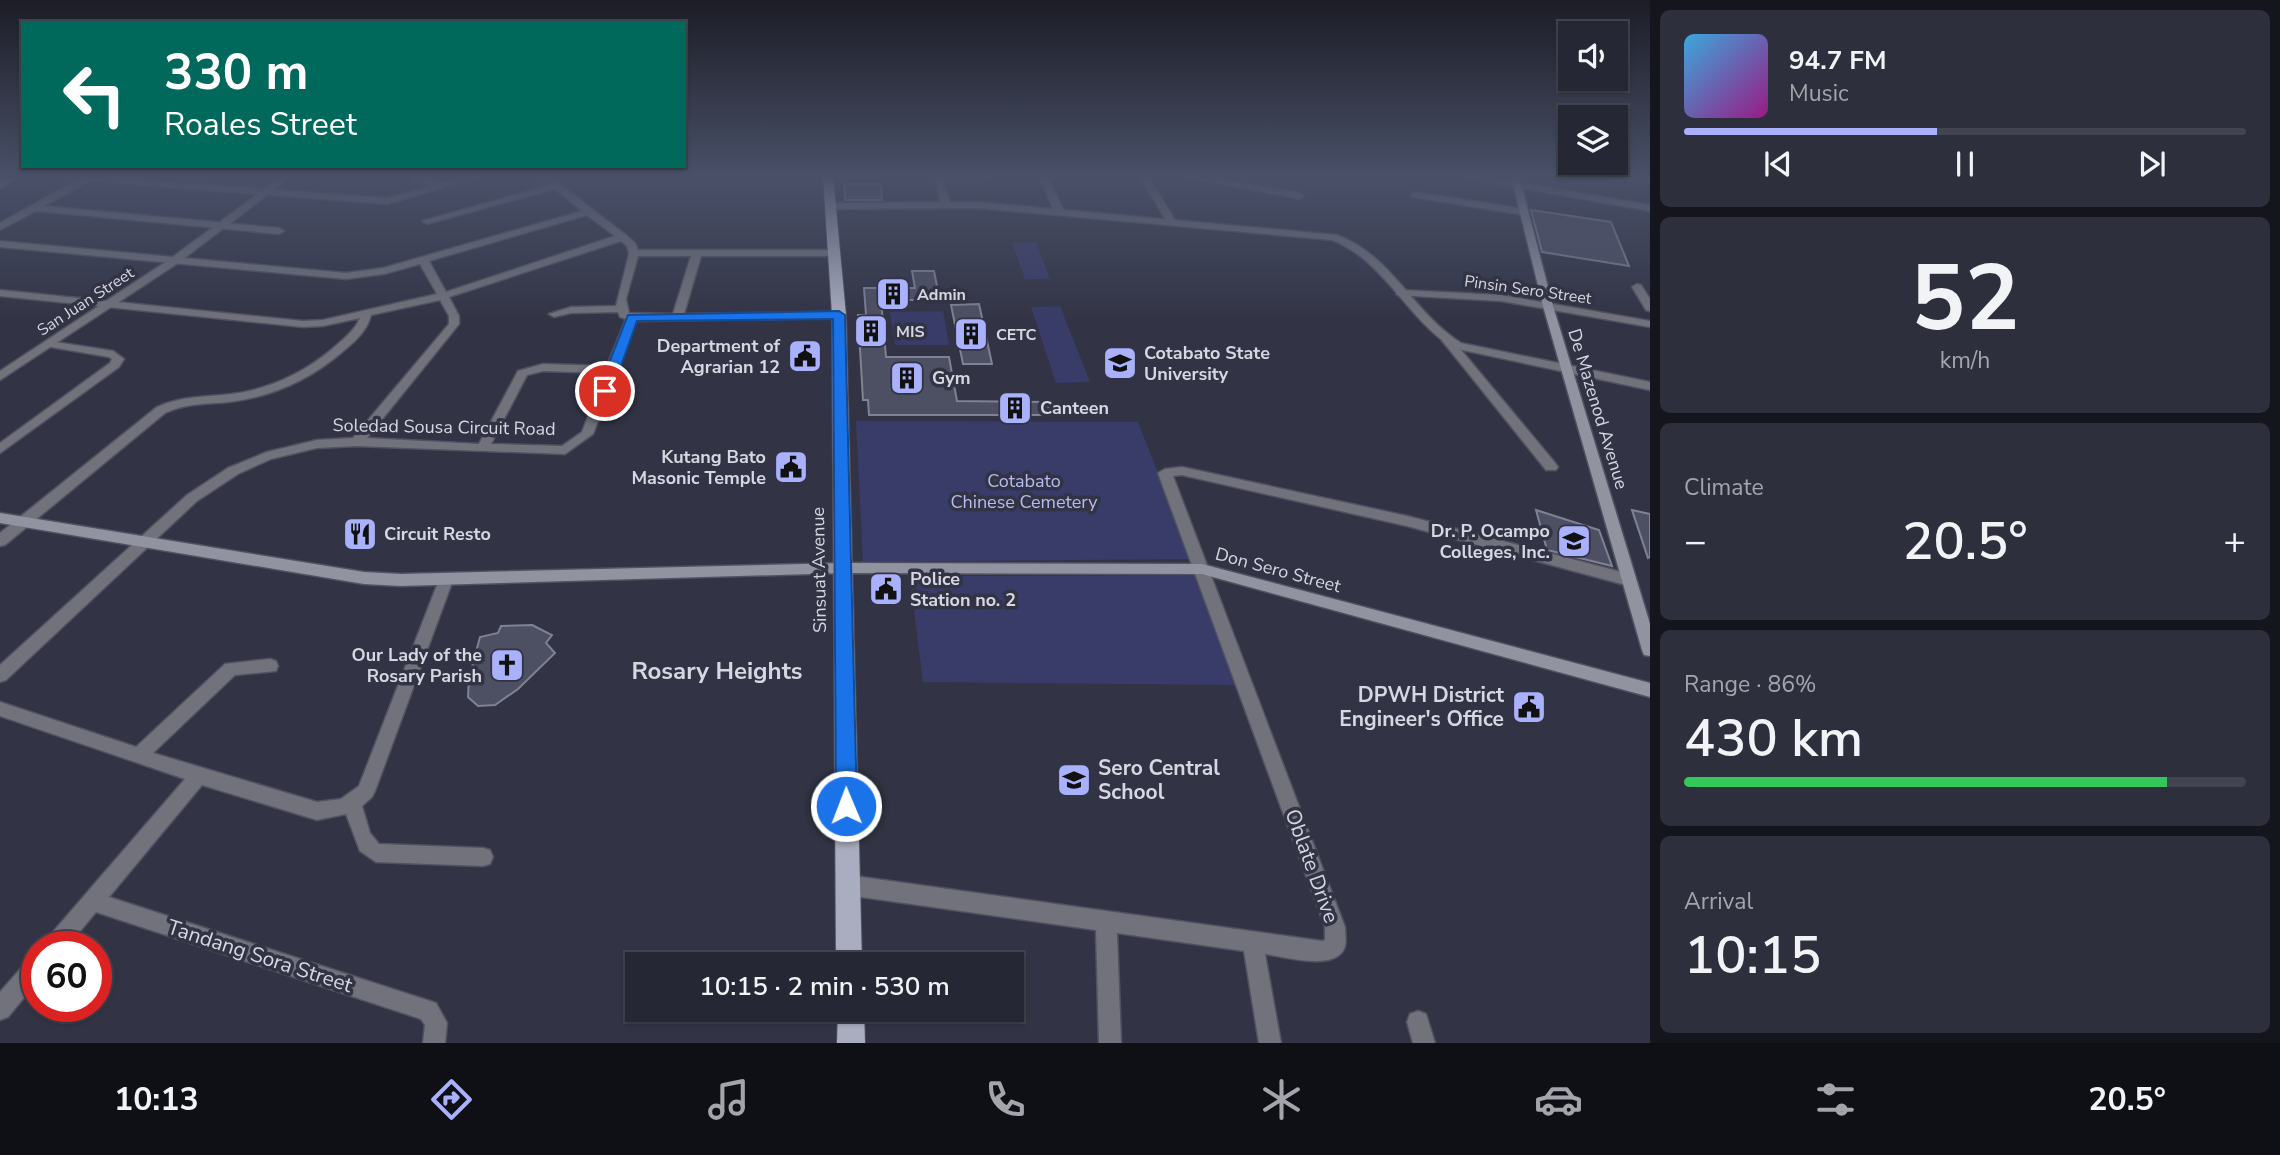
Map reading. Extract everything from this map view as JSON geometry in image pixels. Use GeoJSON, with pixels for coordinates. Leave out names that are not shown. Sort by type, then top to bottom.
{"type":"FeatureCollection","features":[{"type":"Feature","properties":{"kind":"main road","name":"Sinsuat Avenue"},"geometry":{"type":"LineString","coordinates":[[833,225],[839,315],[849,952]]}},
{"type":"Feature","properties":{"kind":"main road","name":"De Mazenod Avenue"},"geometry":{"type":"LineString","coordinates":[[1527,225],[1566,369],[1650,650]]}},
{"type":"Feature","properties":{"kind":"main road","name":"Don Sero Street"},"geometry":{"type":"LineString","coordinates":[[0,518],[364,578],[446,580],[844,568],[1202,569],[1650,690]]}},
{"type":"Feature","properties":{"kind":"main road"},"geometry":{"type":"LineString","coordinates":[[850,1022],[851,1043]]}},
{"type":"Feature","properties":{"kind":"street"},"geometry":{"type":"LineString","coordinates":[[217,225],[279,231]]}},
{"type":"Feature","properties":{"kind":"street","name":"San Juan Street"},"geometry":{"type":"LineString","coordinates":[[0,376],[113,303],[221,225]]}},
{"type":"Feature","properties":{"kind":"street"},"geometry":{"type":"LineString","coordinates":[[0,244],[346,276],[375,273],[544,225]]}},
{"type":"Feature","properties":{"kind":"street"},"geometry":{"type":"LineString","coordinates":[[605,225],[623,237],[635,253],[834,253]]}},
{"type":"Feature","properties":{"kind":"street"},"geometry":{"type":"LineString","coordinates":[[1211,225],[1344,240],[1365,251],[1448,341],[1551,467]]}},
{"type":"Feature","properties":{"kind":"street"},"geometry":{"type":"LineString","coordinates":[[0,293],[303,324],[366,316],[443,296],[623,237]]}},
{"type":"Feature","properties":{"kind":"street","name":"Soledad Sousa Circuit Road"},"geometry":{"type":"LineString","coordinates":[[0,675],[192,498],[233,471],[290,449],[357,442],[548,451],[573,446],[587,434],[614,370],[635,253]]}},
{"type":"Feature","properties":{"kind":"street"},"geometry":{"type":"LineString","coordinates":[[678,317],[698,253]]}},
{"type":"Feature","properties":{"kind":"street"},"geometry":{"type":"LineString","coordinates":[[357,442],[448,335],[454,316],[423,260]]}},
{"type":"Feature","properties":{"kind":"street"},"geometry":{"type":"LineString","coordinates":[[1637,287],[1650,308]]}},
{"type":"Feature","properties":{"kind":"street","name":"Pinsin Sero Street"},"geometry":{"type":"LineString","coordinates":[[1401,293],[1492,297],[1650,324]]}},
{"type":"Feature","properties":{"kind":"street"},"geometry":{"type":"LineString","coordinates":[[554,314],[571,310],[678,317],[839,315]]}},
{"type":"Feature","properties":{"kind":"street"},"geometry":{"type":"LineString","coordinates":[[0,541],[161,410],[178,401],[264,392],[296,380],[323,363],[356,334],[366,316]]}},
{"type":"Feature","properties":{"kind":"street"},"geometry":{"type":"LineString","coordinates":[[1448,341],[1471,350],[1650,386]]}},
{"type":"Feature","properties":{"kind":"street"},"geometry":{"type":"LineString","coordinates":[[0,449],[115,365],[118,359],[113,354],[48,344]]}},
{"type":"Feature","properties":{"kind":"street"},"geometry":{"type":"LineString","coordinates":[[483,448],[522,373],[543,367],[614,370]]}},
{"type":"Feature","properties":{"kind":"street"},"geometry":{"type":"LineString","coordinates":[[1202,569],[1165,473],[1182,471],[1407,521],[1629,580]]}},
{"type":"Feature","properties":{"kind":"street","name":"Oblate Drive"},"geometry":{"type":"LineString","coordinates":[[847,885],[1324,952],[1335,945],[1335,927],[1202,569]]}},
{"type":"Feature","properties":{"kind":"street"},"geometry":{"type":"LineString","coordinates":[[0,709],[199,776],[317,811],[336,810],[353,804],[366,791],[446,580]]}},
{"type":"Feature","properties":{"kind":"street"},"geometry":{"type":"LineString","coordinates":[[140,754],[231,669],[270,666]]}},
{"type":"Feature","properties":{"kind":"street"},"geometry":{"type":"LineString","coordinates":[[67,931],[199,776]]}},
{"type":"Feature","properties":{"kind":"street"},"geometry":{"type":"LineString","coordinates":[[353,804],[363,840],[369,849],[376,853],[482,857]]}},
{"type":"Feature","properties":{"kind":"street","name":"Tandang Sora Street"},"geometry":{"type":"LineString","coordinates":[[92,901],[428,1011],[436,1023],[433,1043]]}},
{"type":"Feature","properties":{"kind":"street"},"geometry":{"type":"LineString","coordinates":[[1106,920],[1110,1043]]}},
{"type":"Feature","properties":{"kind":"street"},"geometry":{"type":"LineString","coordinates":[[1253,943],[1270,1043]]}},
{"type":"Feature","properties":{"kind":"street"},"geometry":{"type":"LineString","coordinates":[[0,1009],[21,984]]}},
{"type":"Feature","properties":{"kind":"street"},"geometry":{"type":"LineString","coordinates":[[1418,1021],[1424,1043]]}},
{"type":"Feature","properties":{"kind":"green space"},"geometry":{"type":"Polygon","coordinates":[[[1036,242],[1050,279],[1025,279],[1012,243],[1036,242]]]}},
{"type":"Feature","properties":{"kind":"green space"},"geometry":{"type":"Polygon","coordinates":[[[1060,306],[1090,382],[1056,383],[1031,307],[1060,306]]]}},
{"type":"Feature","properties":{"kind":"green space"},"geometry":{"type":"Polygon","coordinates":[[[943,311],[949,345],[895,345],[890,312],[943,311]]]}},
{"type":"Feature","properties":{"kind":"green space","name":"Cotabato Chinese Cemetery"},"geometry":{"type":"Polygon","coordinates":[[[856,421],[1138,422],[1192,559],[863,562],[856,421]]]}},
{"type":"Feature","properties":{"kind":"green space"},"geometry":{"type":"Polygon","coordinates":[[[910,576],[1199,576],[1240,685],[923,682],[910,576]]]}},
{"type":"Feature","properties":{"kind":"building"},"geometry":{"type":"Polygon","coordinates":[[[1535,225],[1612,225],[1629,266],[1542,252],[1535,225]]]}},
{"type":"Feature","properties":{"kind":"building"},"geometry":{"type":"Polygon","coordinates":[[[912,271],[934,271],[938,291],[922,292],[923,300],[881,300],[886,357],[949,357],[957,401],[1047,402],[1051,415],[869,415],[868,400],[863,400],[858,315],[866,315],[864,288],[915,288],[912,271]]]}},
{"type":"Feature","properties":{"kind":"building","name":"CETC"},"geometry":{"type":"Polygon","coordinates":[[[979,304],[992,364],[963,364],[951,305],[979,304]]]}},
{"type":"Feature","properties":{"kind":"building","name":"Dr. P. Ocampo Colleges, Inc."},"geometry":{"type":"Polygon","coordinates":[[[1536,510],[1599,530],[1612,566],[1547,550],[1536,510]]]}},
{"type":"Feature","properties":{"kind":"building"},"geometry":{"type":"Polygon","coordinates":[[[1632,510],[1650,514],[1648,558],[1632,510]]]}},
{"type":"Feature","properties":{"kind":"building","name":"Our Lady of the Rosary Parish"},"geometry":{"type":"Polygon","coordinates":[[[532,625],[552,635],[546,643],[555,653],[518,689],[495,705],[478,706],[468,697],[469,678],[480,637],[498,633],[501,626],[532,625]]]}},
{"type":"Feature","properties":{"kind":"place","name":"Admin"},"geometry":{"type":"Point","coordinates":[893,294]}},
{"type":"Feature","properties":{"kind":"place","name":"MIS"},"geometry":{"type":"Point","coordinates":[871,331]}},
{"type":"Feature","properties":{"kind":"place","name":"CETC"},"geometry":{"type":"Point","coordinates":[971,334]}},
{"type":"Feature","properties":{"kind":"place","name":"Department of Agrarian 12"},"geometry":{"type":"Point","coordinates":[805,356]}},
{"type":"Feature","properties":{"kind":"place","name":"Cotabato State University"},"geometry":{"type":"Point","coordinates":[1120,363]}},
{"type":"Feature","properties":{"kind":"place","name":"Gym"},"geometry":{"type":"Point","coordinates":[907,378]}},
{"type":"Feature","properties":{"kind":"place","name":"Canteen"},"geometry":{"type":"Point","coordinates":[1015,408]}},
{"type":"Feature","properties":{"kind":"place","name":"Kutang Bato Masonic Temple"},"geometry":{"type":"Point","coordinates":[791,467]}},
{"type":"Feature","properties":{"kind":"place","name":"Circuit Resto"},"geometry":{"type":"Point","coordinates":[360,534]}},
{"type":"Feature","properties":{"kind":"place","name":"Dr. P. Ocampo Colleges, Inc."},"geometry":{"type":"Point","coordinates":[1574,541]}},
{"type":"Feature","properties":{"kind":"place","name":"Police Station no. 2"},"geometry":{"type":"Point","coordinates":[886,589]}},
{"type":"Feature","properties":{"kind":"place","name":"Our Lady of the Rosary Parish"},"geometry":{"type":"Point","coordinates":[507,665]}},
{"type":"Feature","properties":{"kind":"place","name":"DPWH District Engineer's Office"},"geometry":{"type":"Point","coordinates":[1529,707]}},
{"type":"Feature","properties":{"kind":"place","name":"Sero Central School"},"geometry":{"type":"Point","coordinates":[1074,780]}},
{"type":"Feature","properties":{"kind":"district","name":"Rosary Heights"},"geometry":{"type":"Point","coordinates":[717,671]}},
{"type":"Feature","properties":{"kind":"route"},"geometry":{"type":"LineString","coordinates":[[605,391],[632,318],[839,315],[846,806]]}}]}
